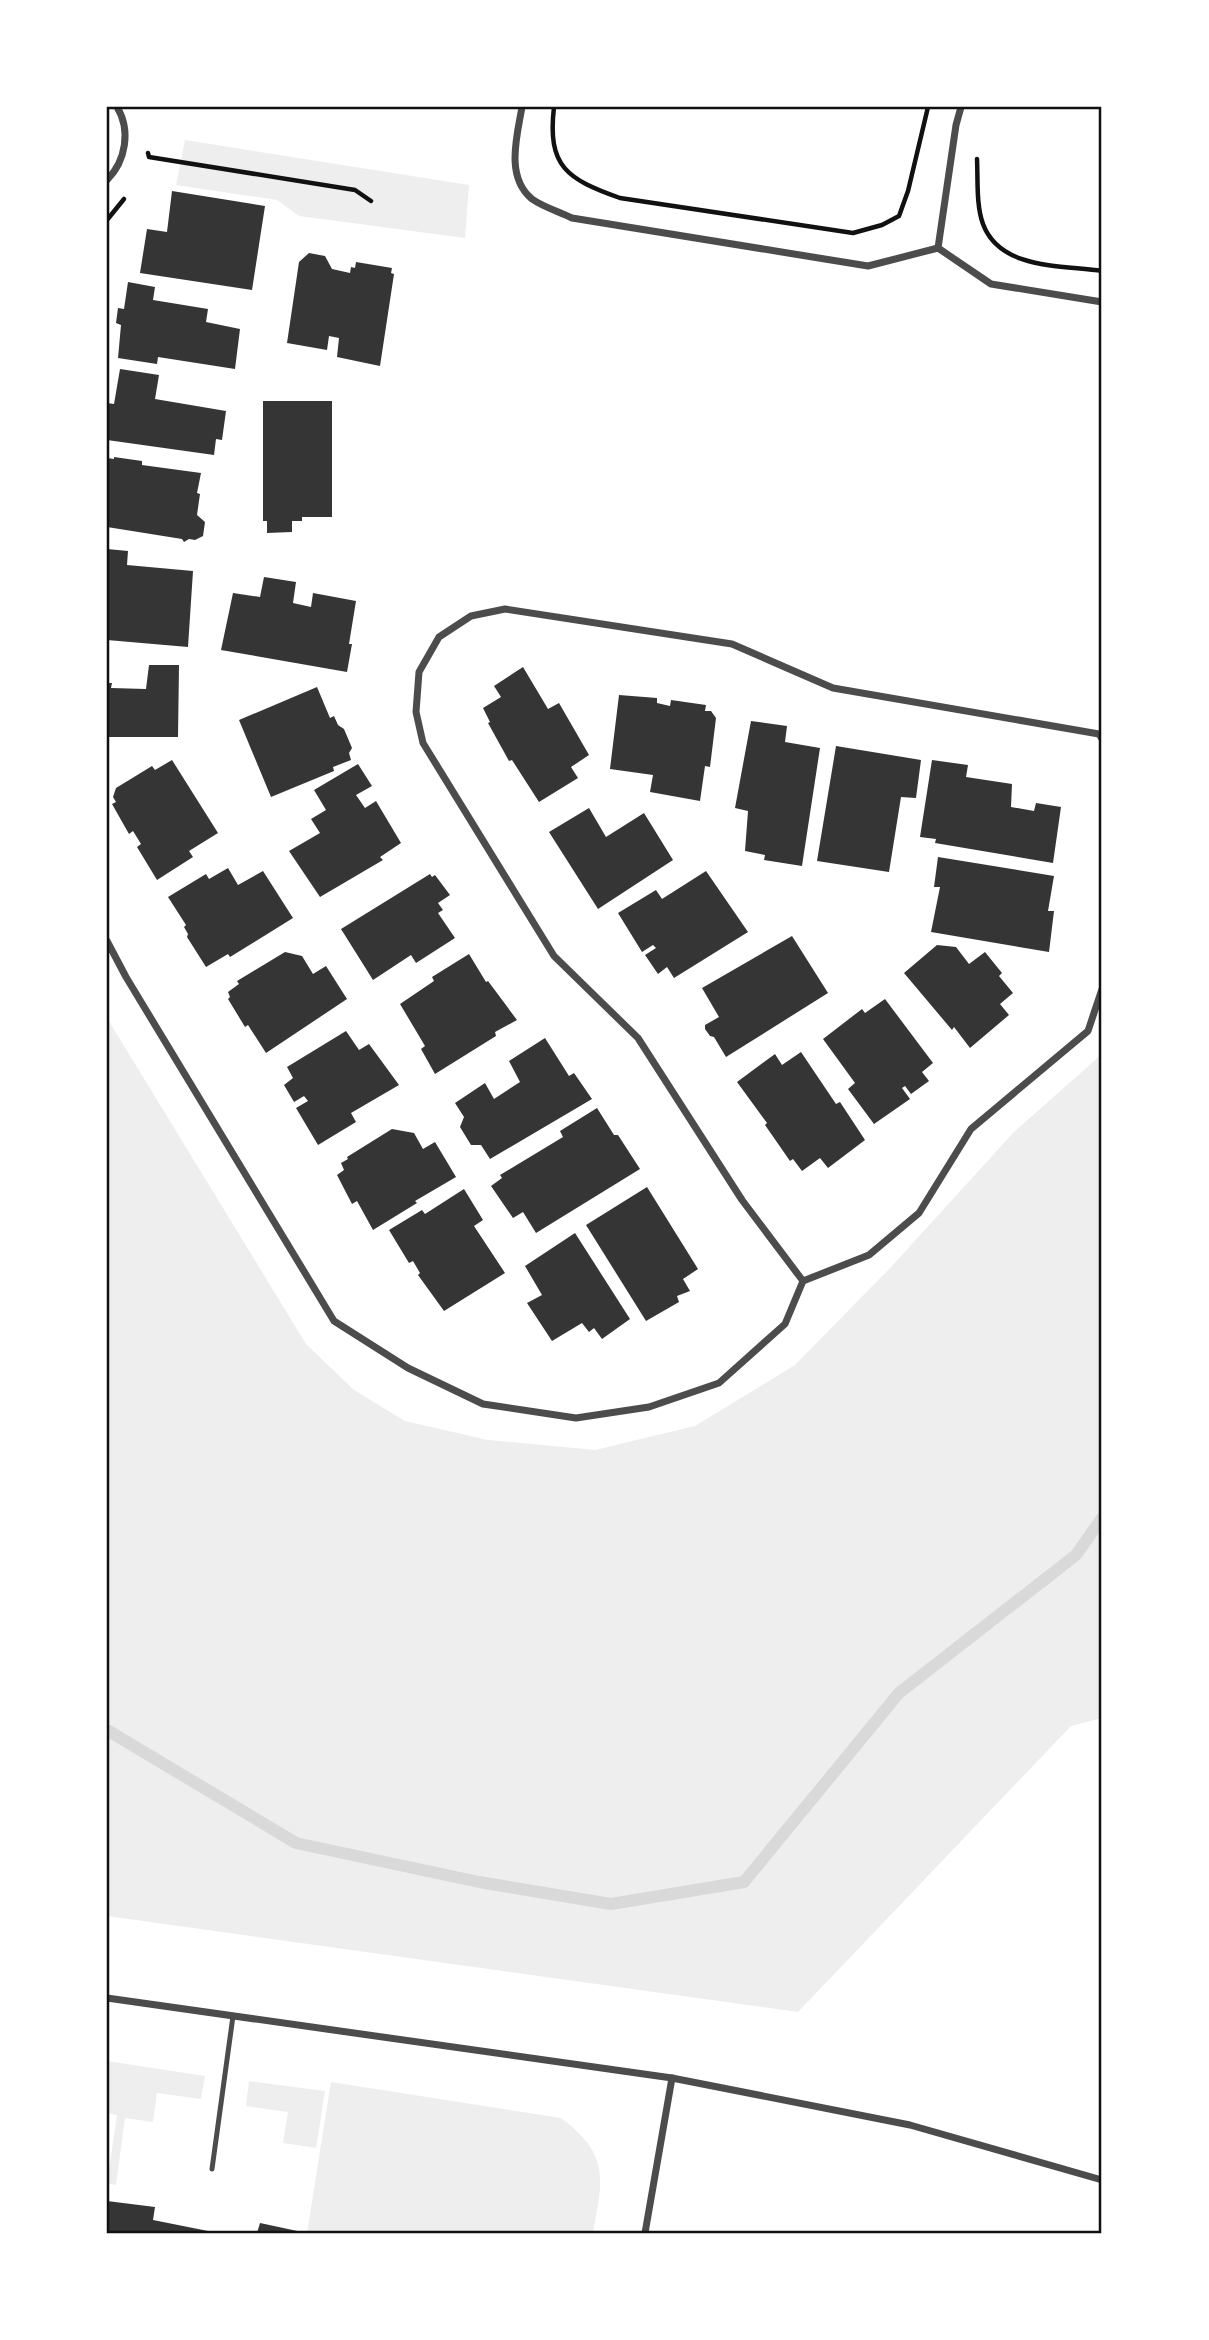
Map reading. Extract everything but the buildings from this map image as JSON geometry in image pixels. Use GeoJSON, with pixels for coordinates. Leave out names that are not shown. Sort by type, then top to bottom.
{"type":"FeatureCollection","features":[{"type":"Feature","properties":{"kind":"street"},"geometry":{"type":"LineString","coordinates":[[107,180],[123,155],[126,135],[117,107]]}},
{"type":"Feature","properties":{"kind":"street"},"geometry":{"type":"LineString","coordinates":[[522,107],[515,148],[517,180],[533,199],[572,218],[868,265],[938,248],[991,284],[1102,302]]}},
{"type":"Feature","properties":{"kind":"street"},"geometry":{"type":"LineString","coordinates":[[938,248],[961,107]]}},
{"type":"Feature","properties":{"kind":"street"},"geometry":{"type":"LineString","coordinates":[[803,1281],[742,1199],[638,1038],[554,956],[423,743],[416,712],[419,672],[439,637],[471,616],[505,609],[732,644],[834,688],[1099,734],[1102,739]]}},
{"type":"Feature","properties":{"kind":"street"},"geometry":{"type":"LineString","coordinates":[[107,941],[126,977],[334,1321],[408,1368],[483,1404],[576,1418],[649,1407],[719,1383],[785,1324],[803,1281],[869,1255],[919,1213],[971,1129],[1088,1031],[1102,989]]}},
{"type":"Feature","properties":{"kind":"street"},"geometry":{"type":"LineString","coordinates":[[107,1998],[672,2078],[910,2125],[1102,2180]]}},
{"type":"Feature","properties":{"kind":"street"},"geometry":{"type":"LineString","coordinates":[[645,2233],[672,2078]]}},
{"type":"Feature","properties":{"kind":"lane"},"geometry":{"type":"LineString","coordinates":[[212,2169],[233,2016]]}},
{"type":"Feature","properties":{"kind":"path"},"geometry":{"type":"LineString","coordinates":[[554,107],[551,134],[557,155],[569,175],[592,188],[620,198],[853,233],[882,225],[899,216],[908,191],[928,107]]}},
{"type":"Feature","properties":{"kind":"path"},"geometry":{"type":"LineString","coordinates":[[148,145],[149,157],[355,190],[371,201]]}},
{"type":"Feature","properties":{"kind":"path"},"geometry":{"type":"LineString","coordinates":[[977,154],[982,222],[991,241],[1013,256],[1034,263],[1102,271]]}},
{"type":"Feature","properties":{"kind":"shaded area"},"geometry":{"type":"Polygon","coordinates":[[[185,140],[469,185],[465,238],[299,216],[277,200],[176,185],[185,140]]]}},
{"type":"Feature","properties":{"kind":"shaded area"},"geometry":{"type":"Polygon","coordinates":[[[107,1018],[306,1344],[354,1390],[405,1421],[488,1440],[595,1450],[695,1426],[795,1365],[891,1267],[1014,1132],[1102,1054],[1102,1718],[1071,1726],[798,2012],[107,1916],[107,1018]]]}},
{"type":"Feature","properties":{"kind":"shaded area"},"geometry":{"type":"Polygon","coordinates":[[[107,2061],[205,2076],[201,2099],[157,2093],[153,2122],[125,2118],[116,2185],[107,2183],[117,2115],[107,2113],[107,2061]]]}},
{"type":"Feature","properties":{"kind":"shaded area"},"geometry":{"type":"Polygon","coordinates":[[[249,2081],[325,2091],[316,2148],[283,2143],[288,2112],[246,2106],[249,2081]]]}},
{"type":"Feature","properties":{"kind":"shaded area"},"geometry":{"type":"Polygon","coordinates":[[[331,2082],[561,2118],[588,2144],[599,2169],[599,2197],[593,2233],[307,2233],[331,2082]]]}},
{"type":"Feature","properties":{"kind":"waterway"},"geometry":{"type":"LineString","coordinates":[[107,1730],[296,1843],[479,1882],[611,1904],[744,1882],[899,1693],[1076,1555],[1102,1518]]}}]}
